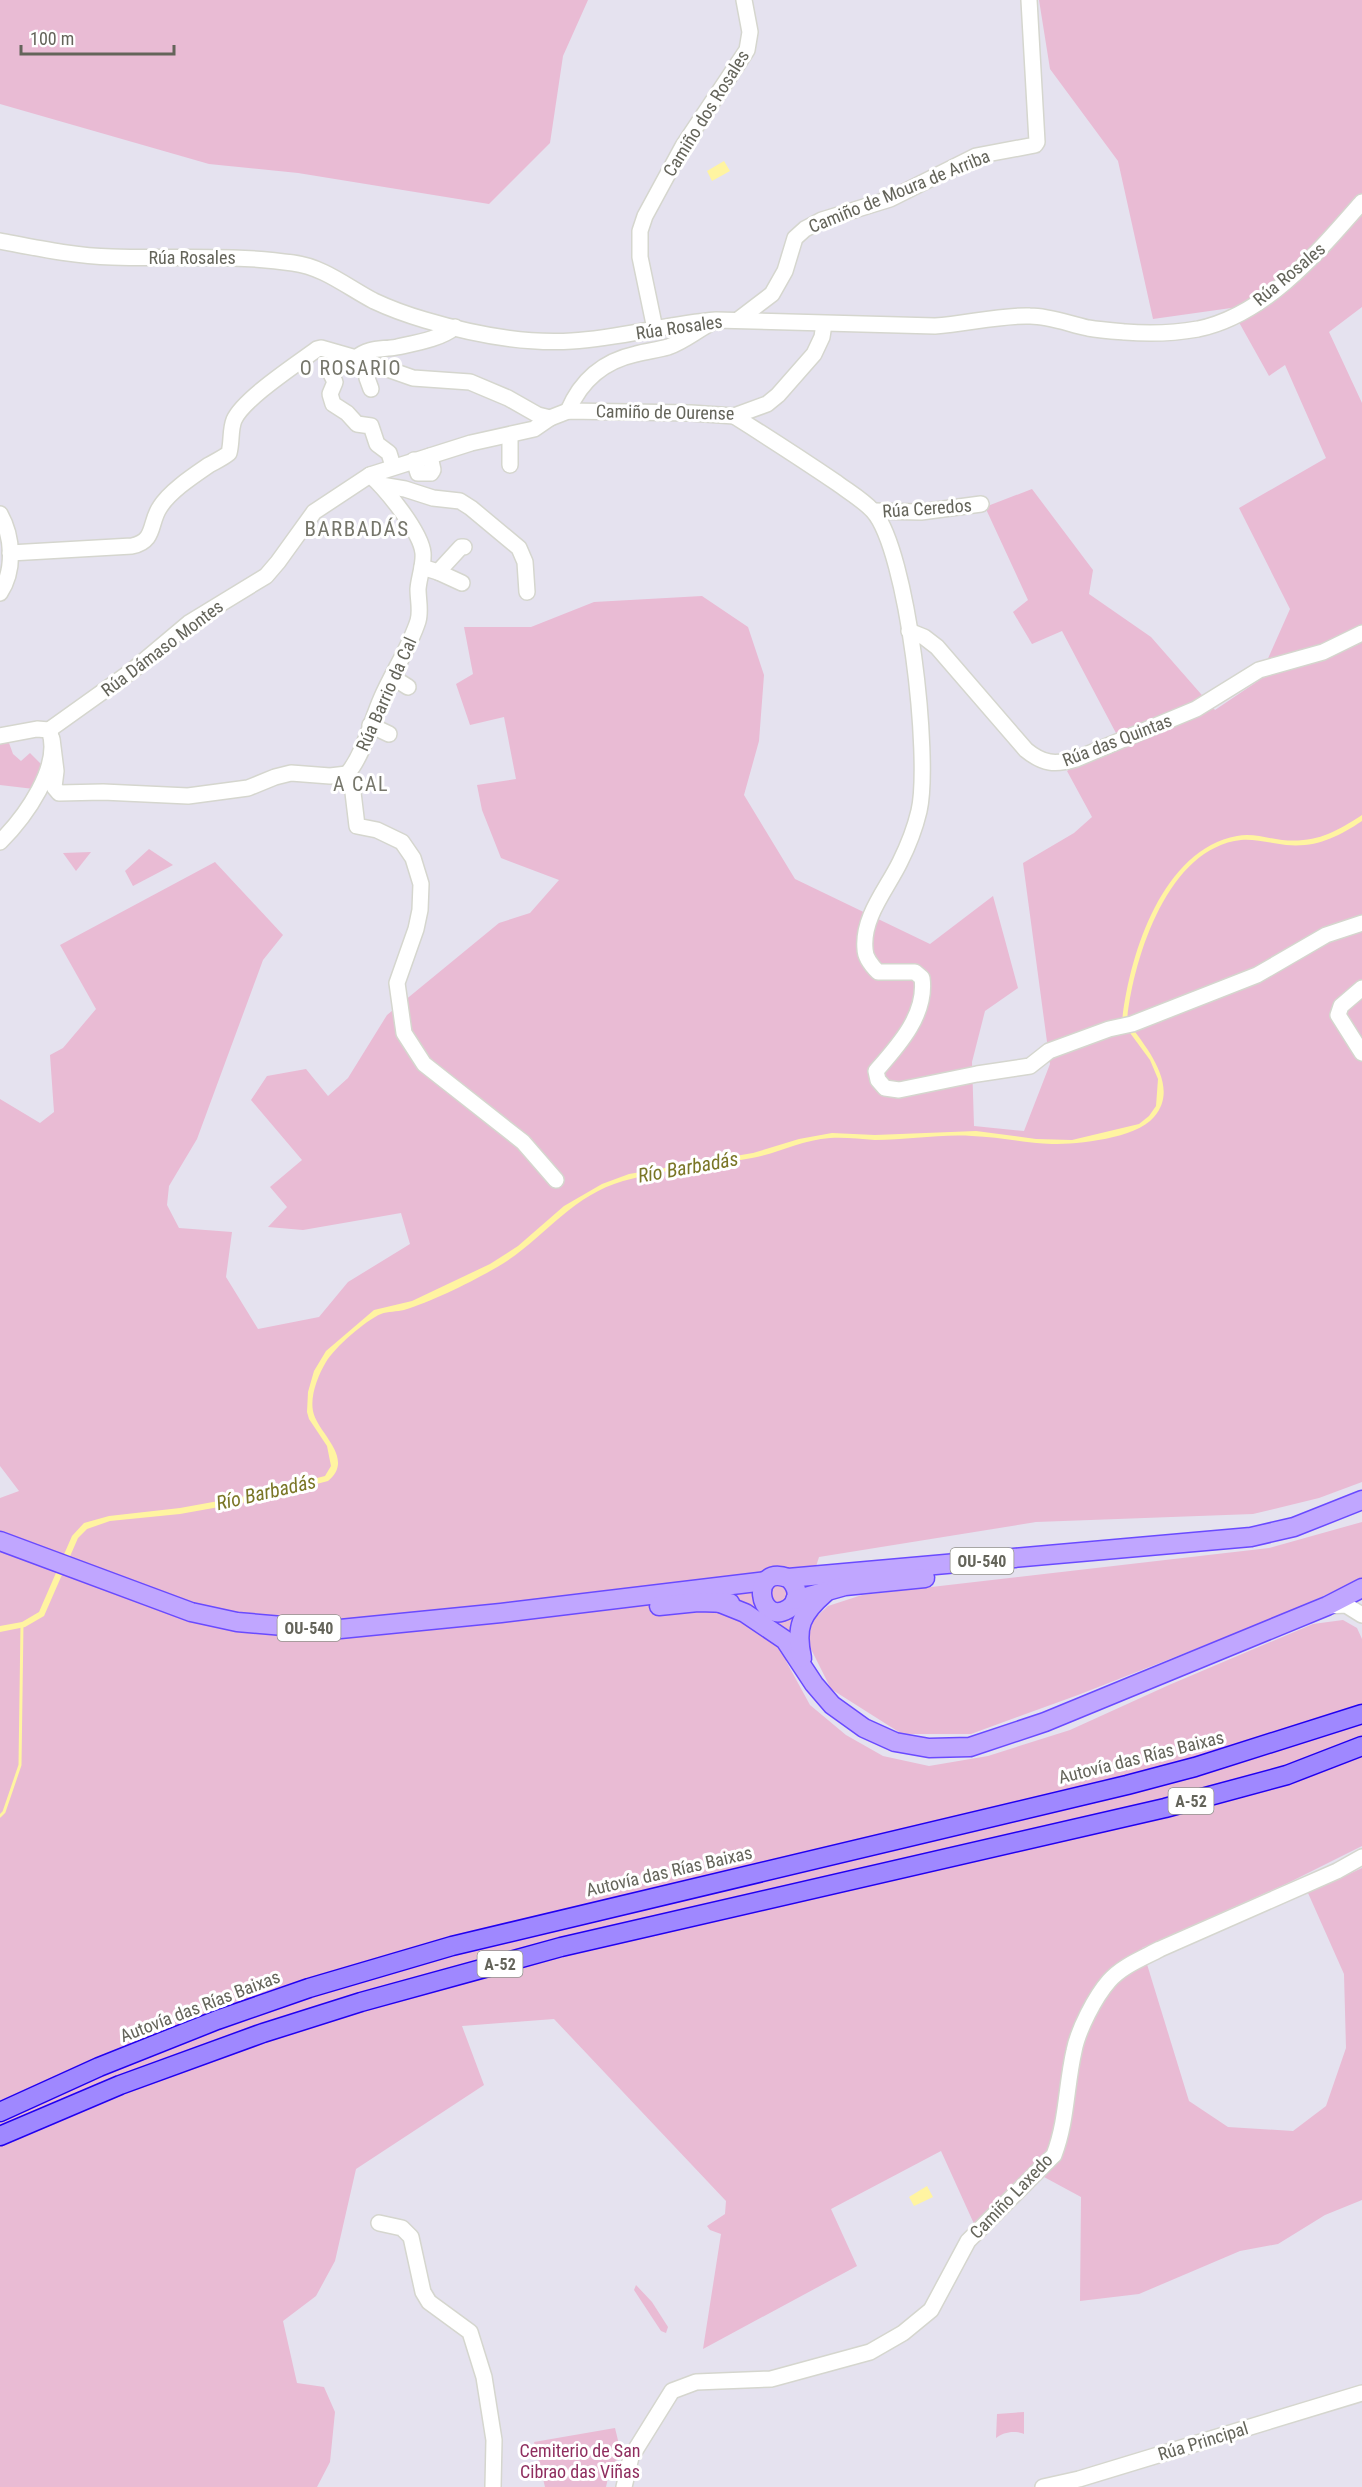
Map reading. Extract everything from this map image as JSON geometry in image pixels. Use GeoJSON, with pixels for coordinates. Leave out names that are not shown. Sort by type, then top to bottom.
{"type":"FeatureCollection","features":[{"type":"Feature","properties":{"kind":"highway"},"geometry":{"type":"LineString","coordinates":[[1064,1798],[1362,1702]]}},
{"type":"Feature","properties":{"kind":"highway","name":"Autovía das Rías Baixas"},"geometry":{"type":"LineString","coordinates":[[0,2112],[99,2067],[217,2020],[320,1985],[452,1946],[1195,1767],[1362,1714]]}},
{"type":"Feature","properties":{"kind":"highway","name":"A-52"},"geometry":{"type":"LineString","coordinates":[[0,2136],[120,2085],[263,2033],[362,2002],[561,1947],[1166,1808],[1287,1775],[1362,1746]]}},
{"type":"Feature","properties":{"kind":"main road","name":"OU-540"},"geometry":{"type":"LineString","coordinates":[[788,1578],[1251,1536],[1294,1527],[1362,1500]]}},
{"type":"Feature","properties":{"kind":"main road","name":"OU-540"},"geometry":{"type":"LineString","coordinates":[[0,1541],[191,1612],[237,1622],[330,1630],[501,1613],[766,1581]]}},
{"type":"Feature","properties":{"kind":"main road"},"geometry":{"type":"LineString","coordinates":[[501,1613],[581,1613],[698,1602],[765,1606],[778,1612],[793,1603],[845,1586],[1112,1558],[1176,1544]]}},
{"type":"Feature","properties":{"kind":"main road"},"geometry":{"type":"LineString","coordinates":[[791,1639],[795,1587],[788,1578],[776,1576],[766,1581],[761,1592],[765,1606],[791,1639],[814,1684],[832,1705],[864,1728],[895,1742],[929,1748],[970,1747],[1044,1722],[1327,1606],[1360,1601]]}},
{"type":"Feature","properties":{"kind":"main road"},"geometry":{"type":"LineString","coordinates":[[791,1639],[812,1604],[828,1591]]}},
{"type":"Feature","properties":{"kind":"main road"},"geometry":{"type":"LineString","coordinates":[[720,1604],[754,1618],[791,1639]]}},
{"type":"Feature","properties":{"kind":"street","name":"Camiño dos Rosales"},"geometry":{"type":"LineString","coordinates":[[656,329],[643,276],[640,231],[654,198],[682,146],[747,50],[750,32],[744,0]]}},
{"type":"Feature","properties":{"kind":"street","name":"Camiño de Moura de Arriba"},"geometry":{"type":"LineString","coordinates":[[738,320],[772,294],[785,271],[795,238],[804,229],[822,220],[898,195],[976,156],[1035,145],[1037,142],[1029,0]]}},
{"type":"Feature","properties":{"kind":"street","name":"Rúa Rosales"},"geometry":{"type":"LineString","coordinates":[[0,241],[72,254],[111,257],[232,257],[295,263],[316,268],[398,311],[502,338],[538,341],[600,339],[716,320],[935,326],[962,325],[1033,315],[1089,328],[1126,332],[1173,332],[1198,329],[1221,322],[1266,296],[1289,278],[1331,237],[1362,202]]}},
{"type":"Feature","properties":{"kind":"street"},"geometry":{"type":"LineString","coordinates":[[568,411],[580,389],[604,366],[626,356],[669,346],[716,320]]}},
{"type":"Feature","properties":{"kind":"street","name":"Camiño de Ourense"},"geometry":{"type":"LineString","coordinates":[[568,411],[735,416],[767,404],[777,395],[814,354],[822,337],[824,324]]}},
{"type":"Feature","properties":{"kind":"street"},"geometry":{"type":"LineString","coordinates":[[371,389],[362,361],[365,351],[396,347],[446,333],[455,327]]}},
{"type":"Feature","properties":{"kind":"street"},"geometry":{"type":"LineString","coordinates":[[10,554],[132,546],[142,543],[150,535],[158,511],[165,501],[200,471],[229,453],[232,426],[239,412],[264,389],[317,349],[321,348],[413,378],[470,382],[508,398],[538,415],[550,418]]}},
{"type":"Feature","properties":{"kind":"street"},"geometry":{"type":"LineString","coordinates":[[337,353],[330,372],[335,382],[330,394],[333,404],[347,413],[357,424],[370,426],[378,444],[389,453],[393,466]]}},
{"type":"Feature","properties":{"kind":"street","name":"Rúa Dámaso Montes"},"geometry":{"type":"LineString","coordinates":[[50,735],[189,623],[266,576],[314,512],[376,480],[393,466],[534,429],[550,418],[568,411]]}},
{"type":"Feature","properties":{"kind":"street"},"geometry":{"type":"LineString","coordinates":[[735,416],[777,442],[874,511],[894,559],[909,631],[921,717],[924,775],[919,812],[900,862],[869,919],[865,950],[870,964],[878,972],[915,972],[922,978],[924,994],[916,1015],[896,1048],[876,1071],[878,1080],[885,1088],[899,1090],[976,1074],[1030,1066],[1049,1051],[1126,1025],[1257,975],[1326,935],[1362,923]]}},
{"type":"Feature","properties":{"kind":"street"},"geometry":{"type":"LineString","coordinates":[[510,435],[510,465]]}},
{"type":"Feature","properties":{"kind":"street"},"geometry":{"type":"LineString","coordinates":[[376,480],[433,498],[460,501],[471,508],[519,548],[525,562],[527,592]]}},
{"type":"Feature","properties":{"kind":"street","name":"Rúa Barrio da Cal"},"geometry":{"type":"LineString","coordinates":[[347,774],[357,759],[370,725],[418,621],[418,591],[423,552],[420,542],[398,506],[376,480]]}},
{"type":"Feature","properties":{"kind":"street","name":"Rúa Ceredos"},"geometry":{"type":"LineString","coordinates":[[874,511],[921,512],[981,504]]}},
{"type":"Feature","properties":{"kind":"street"},"geometry":{"type":"LineString","coordinates":[[0,514],[10,543],[5,585],[0,593]]}},
{"type":"Feature","properties":{"kind":"street"},"geometry":{"type":"LineString","coordinates":[[438,572],[461,547],[464,547]]}},
{"type":"Feature","properties":{"kind":"street"},"geometry":{"type":"LineString","coordinates":[[422,567],[462,583]]}},
{"type":"Feature","properties":{"kind":"street","name":"Rúa das Quintas"},"geometry":{"type":"LineString","coordinates":[[909,631],[924,637],[937,647],[1026,750],[1048,764],[1061,764],[1076,759],[1196,710],[1259,670],[1323,652],[1362,633]]}},
{"type":"Feature","properties":{"kind":"street"},"geometry":{"type":"LineString","coordinates":[[392,677],[408,687]]}},
{"type":"Feature","properties":{"kind":"street"},"geometry":{"type":"LineString","coordinates":[[370,725],[389,734]]}},
{"type":"Feature","properties":{"kind":"street"},"geometry":{"type":"LineString","coordinates":[[0,736],[37,729],[50,735]]}},
{"type":"Feature","properties":{"kind":"street"},"geometry":{"type":"LineString","coordinates":[[50,735],[55,764],[54,787],[59,793],[103,792],[188,796],[248,788],[291,773],[330,776],[347,774],[352,784],[357,826],[377,830],[402,842],[413,858],[421,884],[421,902],[416,929],[397,983],[404,1034],[424,1064],[523,1142],[556,1180]]}},
{"type":"Feature","properties":{"kind":"street"},"geometry":{"type":"LineString","coordinates":[[0,842],[20,821],[40,790],[46,776],[50,735]]}},
{"type":"Feature","properties":{"kind":"street"},"geometry":{"type":"LineString","coordinates":[[1362,988],[1341,1006],[1338,1015],[1362,1053]]}},
{"type":"Feature","properties":{"kind":"street","name":"Camiño Laxedo"},"geometry":{"type":"LineString","coordinates":[[624,2487],[631,2457],[672,2391],[696,2382],[771,2379],[870,2352],[903,2333],[931,2310],[968,2241],[1053,2155],[1060,2138],[1067,2106],[1074,2049],[1094,2003],[1110,1980],[1131,1964],[1160,1949],[1337,1871],[1362,1857]]}},
{"type":"Feature","properties":{"kind":"street"},"geometry":{"type":"LineString","coordinates":[[379,2223],[402,2228],[411,2237],[423,2292],[429,2302],[470,2332],[484,2377],[494,2440],[493,2487]]}},
{"type":"Feature","properties":{"kind":"street","name":"Rúa Principal"},"geometry":{"type":"LineString","coordinates":[[1043,2487],[1079,2479],[1362,2393]]}},
{"type":"Feature","properties":{"kind":"green space"},"geometry":{"type":"Polygon","coordinates":[[[0,0],[588,0],[563,56],[550,143],[489,204],[298,173],[209,164],[0,104],[0,0]]]}},
{"type":"Feature","properties":{"kind":"green space"},"geometry":{"type":"Polygon","coordinates":[[[1039,0],[1362,0],[1362,307],[1329,332],[1362,403],[1362,1482],[1319,1498],[1253,1514],[1036,1522],[819,1557],[786,1661],[810,1705],[846,1735],[883,1756],[929,1766],[988,1756],[1070,1730],[1313,1624],[1343,1620],[1357,1628],[1362,1639],[1362,1846],[1288,1883],[1142,1948],[1189,2101],[1228,2127],[1293,2131],[1326,2106],[1346,2048],[1344,1974],[1308,1893],[1362,1868],[1362,2200],[1325,2215],[1278,2244],[1240,2251],[1139,2294],[1080,2301],[1081,2197],[1044,2177],[975,2226],[941,2151],[831,2209],[857,2266],[703,2349],[721,2234],[710,2230],[707,2226],[725,2214],[726,2201],[554,2019],[462,2026],[484,2085],[356,2169],[335,2261],[316,2296],[283,2321],[297,2383],[324,2387],[335,2412],[330,2462],[317,2487],[0,2487],[0,1498],[19,1491],[0,1466],[0,1099],[40,1123],[54,1112],[50,1055],[63,1048],[96,1009],[60,945],[215,862],[283,935],[263,960],[197,1139],[169,1186],[167,1205],[179,1228],[232,1232],[226,1277],[258,1329],[319,1317],[348,1282],[410,1244],[401,1213],[303,1230],[268,1227],[287,1207],[270,1187],[302,1160],[251,1100],[267,1076],[306,1069],[328,1096],[348,1078],[387,1015],[499,923],[530,913],[559,880],[501,858],[482,810],[477,785],[516,779],[504,717],[470,725],[456,684],[473,674],[464,627],[531,627],[594,602],[702,596],[748,627],[764,675],[759,741],[744,795],[795,879],[930,944],[993,896],[1018,988],[985,1011],[972,1062],[974,1126],[1024,1131],[1050,1064],[1023,863],[1074,833],[1092,817],[1067,771],[1117,735],[1062,631],[1032,644],[1013,612],[1028,600],[985,507],[1032,489],[1093,570],[1089,594],[1151,637],[1215,710],[1258,681],[1290,609],[1239,508],[1326,458],[1285,365],[1269,376],[1231,308],[1153,319],[1118,161],[1050,69],[1039,0]]]}},
{"type":"Feature","properties":{"kind":"green space"},"geometry":{"type":"Polygon","coordinates":[[[0,740],[9,743],[13,754],[21,761],[30,753],[42,765],[34,789],[0,785],[0,740]]]}},
{"type":"Feature","properties":{"kind":"green space"},"geometry":{"type":"Polygon","coordinates":[[[149,849],[173,865],[133,886],[125,871],[149,849]]]}},
{"type":"Feature","properties":{"kind":"green space"},"geometry":{"type":"Polygon","coordinates":[[[91,852],[76,871],[63,853],[91,852]]]}},
{"type":"Feature","properties":{"kind":"green space"},"geometry":{"type":"Polygon","coordinates":[[[1362,1522],[1362,1578],[1287,1613],[1078,1695],[971,1734],[902,1734],[831,1689],[808,1643],[812,1621],[828,1606],[862,1595],[1269,1548],[1362,1522]]]}},
{"type":"Feature","properties":{"kind":"green space"},"geometry":{"type":"Polygon","coordinates":[[[636,2285],[652,2302],[668,2327],[666,2333],[661,2331],[634,2290],[636,2285]]]}},
{"type":"Feature","properties":{"kind":"green space"},"geometry":{"type":"Polygon","coordinates":[[[1024,2412],[1024,2434],[1009,2432],[996,2438],[997,2414],[1024,2412]]]}},
{"type":"Feature","properties":{"kind":"green space","name":"Cemiterio de San Cibrao das Viñas"},"geometry":{"type":"Polygon","coordinates":[[[615,2428],[622,2457],[611,2464],[606,2487],[545,2487],[534,2442],[615,2428]]]}},
{"type":"Feature","properties":{"kind":"water"},"geometry":{"type":"Polygon","coordinates":[[[724,161],[730,171],[712,181],[707,171],[724,161]]]}},
{"type":"Feature","properties":{"kind":"water","name":"Río Barbadás"},"geometry":{"type":"Polygon","coordinates":[[[1362,815],[1362,821],[1353,827],[1317,843],[1286,845],[1241,840],[1215,848],[1193,863],[1174,885],[1158,911],[1146,939],[1137,968],[1127,1021],[1151,1054],[1162,1080],[1164,1092],[1161,1105],[1154,1117],[1145,1124],[1106,1139],[1063,1144],[960,1136],[875,1140],[830,1138],[810,1141],[752,1158],[639,1177],[606,1187],[575,1205],[496,1268],[429,1301],[375,1317],[336,1349],[320,1373],[312,1405],[316,1419],[337,1455],[336,1472],[328,1481],[247,1502],[180,1514],[110,1521],[87,1529],[78,1538],[44,1616],[25,1627],[0,1632],[0,1626],[22,1622],[39,1612],[72,1536],[84,1523],[109,1516],[180,1508],[246,1496],[325,1476],[331,1466],[327,1446],[309,1419],[307,1412],[308,1392],[314,1371],[326,1351],[374,1310],[412,1301],[490,1264],[518,1246],[564,1206],[602,1184],[629,1174],[753,1153],[799,1139],[832,1133],[875,1135],[976,1131],[1036,1139],[1072,1140],[1139,1124],[1156,1106],[1158,1079],[1150,1060],[1122,1022],[1132,967],[1141,938],[1169,884],[1188,862],[1211,845],[1243,835],[1294,841],[1305,840],[1333,832],[1362,815]]]}},
{"type":"Feature","properties":{"kind":"water"},"geometry":{"type":"Polygon","coordinates":[[[927,2186],[933,2197],[914,2206],[909,2197],[927,2186]]]}},
{"type":"Feature","properties":{"kind":"waterway"},"geometry":{"type":"LineString","coordinates":[[0,1816],[4,1812],[20,1765],[22,1624]]}},
{"type":"Feature","properties":{"kind":"district","name":"O ROSARIO"},"geometry":{"type":"Point","coordinates":[351,368]}},
{"type":"Feature","properties":{"kind":"district","name":"BARBADÁS"},"geometry":{"type":"Point","coordinates":[357,529]}},
{"type":"Feature","properties":{"kind":"district","name":"A CAL"},"geometry":{"type":"Point","coordinates":[361,784]}}]}
